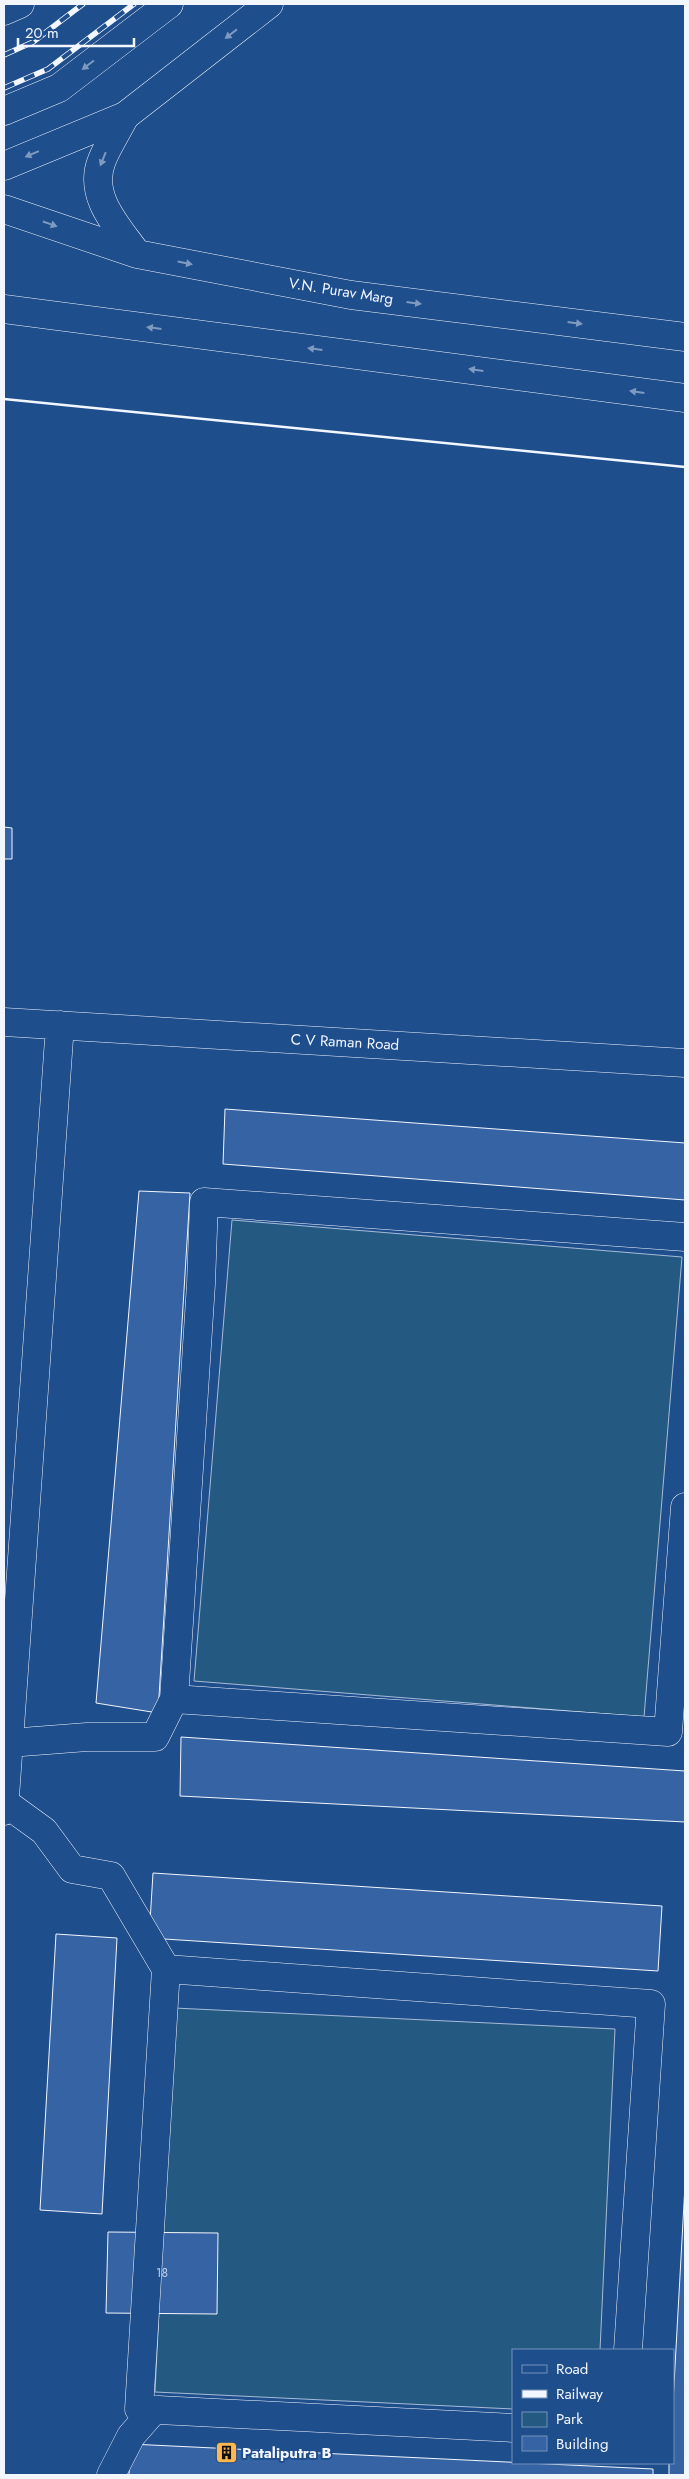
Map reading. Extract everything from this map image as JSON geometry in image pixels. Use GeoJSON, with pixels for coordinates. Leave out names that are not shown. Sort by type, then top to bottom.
{"type":"FeatureCollection","features":[{"type":"Feature","properties":{"kind":"main road"},"geometry":{"type":"LineString","coordinates":[[4,12],[20,4]]}},
{"type":"Feature","properties":{"kind":"main road"},"geometry":{"type":"LineString","coordinates":[[4,112],[59,88],[169,4]]}},
{"type":"Feature","properties":{"kind":"main road"},"geometry":{"type":"LineString","coordinates":[[4,166],[125,116],[269,4]]}},
{"type":"Feature","properties":{"kind":"main road"},"geometry":{"type":"LineString","coordinates":[[125,116],[101,162],[97,184],[103,206],[137,254]]}},
{"type":"Feature","properties":{"kind":"main road","name":"V.N. Purav Marg"},"geometry":{"type":"LineString","coordinates":[[4,208],[137,254],[351,295],[685,337]]}},
{"type":"Feature","properties":{"kind":"main road"},"geometry":{"type":"LineString","coordinates":[[4,309],[685,398]]}},
{"type":"Feature","properties":{"kind":"main road","name":"C V Raman Road"},"geometry":{"type":"LineString","coordinates":[[4,1022],[685,1062]]}},
{"type":"Feature","properties":{"kind":"main road"},"geometry":{"type":"LineString","coordinates":[[4,1811],[60,1025]]}},
{"type":"Feature","properties":{"kind":"main road"},"geometry":{"type":"LineString","coordinates":[[9,1743],[88,1738],[155,1737],[174,1699],[204,1202],[685,1237]]}},
{"type":"Feature","properties":{"kind":"main road"},"geometry":{"type":"LineString","coordinates":[[174,1699],[677,1737],[685,1507]]}},
{"type":"Feature","properties":{"kind":"main road"},"geometry":{"type":"LineString","coordinates":[[4,1802],[44,1831],[72,1869],[111,1876],[166,1969],[139,2409],[512,2428]]}},
{"type":"Feature","properties":{"kind":"main road"},"geometry":{"type":"LineString","coordinates":[[166,1969],[651,2004],[628,2349]]}},
{"type":"Feature","properties":{"kind":"main road"},"geometry":{"type":"LineString","coordinates":[[112,2475],[131,2436],[154,2410]]}},
{"type":"Feature","properties":{"kind":"green space"},"geometry":{"type":"Polygon","coordinates":[[[232,1220],[682,1257],[644,1717],[194,1681],[232,1220]]]}},
{"type":"Feature","properties":{"kind":"green space"},"geometry":{"type":"Polygon","coordinates":[[[174,2008],[615,2029],[600,2349],[512,2349],[512,2409],[155,2392],[174,2008]]]}},
{"type":"Feature","properties":{"kind":"building"},"geometry":{"type":"Polygon","coordinates":[[[4,827],[12,828],[12,859],[4,859],[4,827]]]}},
{"type":"Feature","properties":{"kind":"building"},"geometry":{"type":"Polygon","coordinates":[[[225,1109],[685,1143],[685,1200],[223,1164],[225,1109]]]}},
{"type":"Feature","properties":{"kind":"building"},"geometry":{"type":"Polygon","coordinates":[[[139,1191],[190,1193],[158,1713],[96,1703],[139,1191]]]}},
{"type":"Feature","properties":{"kind":"building"},"geometry":{"type":"Polygon","coordinates":[[[181,1737],[685,1771],[685,1822],[180,1796],[181,1737]]]}},
{"type":"Feature","properties":{"kind":"building"},"geometry":{"type":"Polygon","coordinates":[[[153,1873],[662,1906],[658,1971],[149,1938],[153,1873]]]}},
{"type":"Feature","properties":{"kind":"building"},"geometry":{"type":"Polygon","coordinates":[[[56,1934],[117,1938],[102,2214],[40,2210],[56,1934]]]}},
{"type":"Feature","properties":{"kind":"building"},"geometry":{"type":"Polygon","coordinates":[[[685,2185],[685,2475],[669,2475],[669,2464],[674,2464],[674,2385],[685,2185]]]}},
{"type":"Feature","properties":{"kind":"building"},"geometry":{"type":"Polygon","coordinates":[[[108,2232],[218,2233],[217,2314],[106,2313],[108,2232]]]}},
{"type":"Feature","properties":{"kind":"building","name":"Pataliputra B"},"geometry":{"type":"Polygon","coordinates":[[[130,2444],[512,2462],[512,2464],[653,2469],[653,2475],[129,2475],[130,2444]]]}},
{"type":"Feature","properties":{"kind":"railway"},"geometry":{"type":"LineString","coordinates":[[4,55],[33,42],[83,4]]}},
{"type":"Feature","properties":{"kind":"railway"},"geometry":{"type":"LineString","coordinates":[[4,88],[48,69],[134,4]]}},
{"type":"Feature","properties":{"kind":"wall"},"geometry":{"type":"LineString","coordinates":[[4,399],[685,467]]}},
{"type":"Feature","properties":{"kind":"place","name":"Pataliputra B"},"geometry":{"type":"Point","coordinates":[226,2453]}}]}
